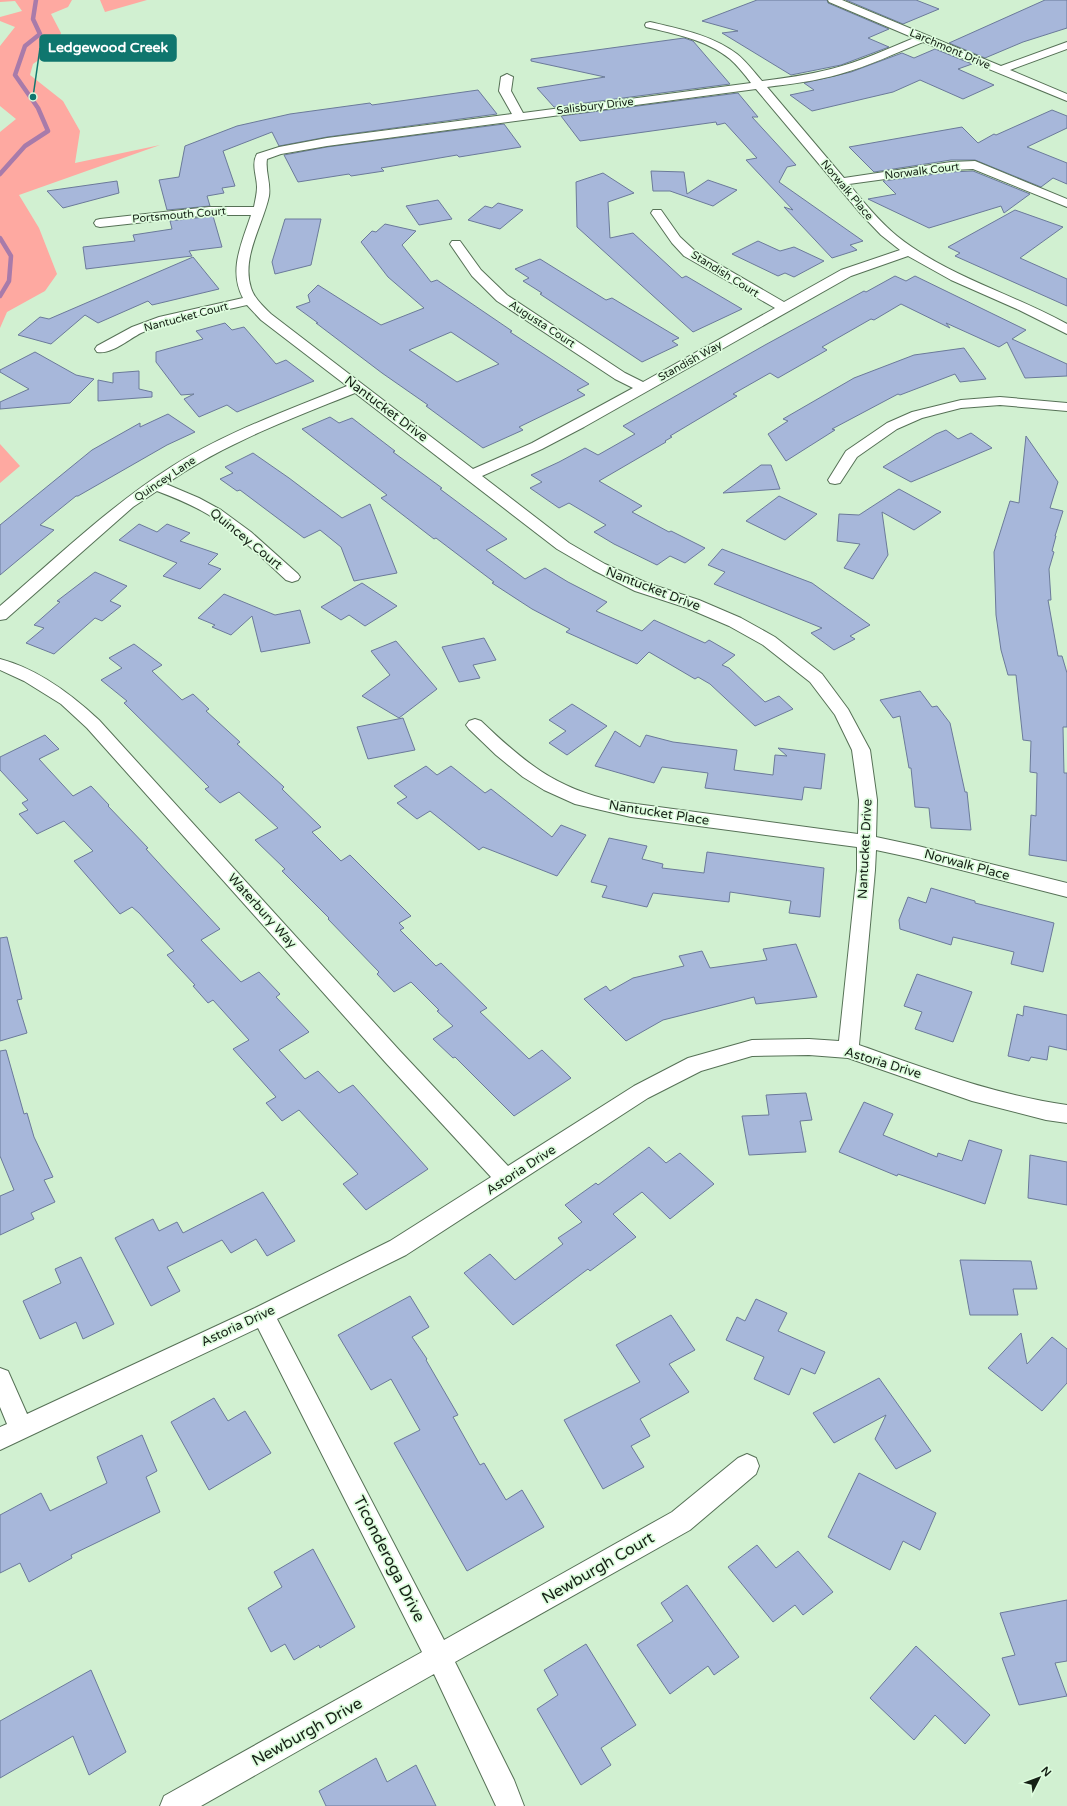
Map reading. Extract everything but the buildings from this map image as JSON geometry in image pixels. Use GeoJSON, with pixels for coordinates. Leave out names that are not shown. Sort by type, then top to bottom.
{"type":"FeatureCollection","features":[{"type":"Feature","properties":{"kind":"street","name":"Larchmont Drive"},"geometry":{"type":"LineString","coordinates":[[833,0],[1067,98]]}},
{"type":"Feature","properties":{"kind":"street","name":"Norwalk Place"},"geometry":{"type":"LineString","coordinates":[[650,25],[685,34],[712,44],[733,57],[760,85],[871,220],[893,240],[929,263],[968,283],[1048,318],[1067,330]]}},
{"type":"Feature","properties":{"kind":"street","name":"Salisbury Drive"},"geometry":{"type":"LineString","coordinates":[[261,157],[279,151],[327,142],[798,80],[834,72],[863,63],[923,38]]}},
{"type":"Feature","properties":{"kind":"street"},"geometry":{"type":"LineString","coordinates":[[1001,70],[1067,45]]}},
{"type":"Feature","properties":{"kind":"street"},"geometry":{"type":"LineString","coordinates":[[507,76],[505,91],[519,116]]}},
{"type":"Feature","properties":{"kind":"street","name":"Nantucket Drive"},"geometry":{"type":"LineString","coordinates":[[261,157],[259,166],[263,180],[263,193],[242,263],[244,286],[251,300],[266,317],[473,475],[563,546],[599,567],[641,587],[693,604],[735,622],[769,641],[816,678],[842,713],[861,750],[868,800],[867,842],[848,1050]]}},
{"type":"Feature","properties":{"kind":"street","name":"Norwalk Court"},"geometry":{"type":"LineString","coordinates":[[841,182],[951,166],[975,165],[1021,186],[1067,203]]}},
{"type":"Feature","properties":{"kind":"street","name":"Portsmouth Court"},"geometry":{"type":"LineString","coordinates":[[100,223],[209,211],[258,211]]}},
{"type":"Feature","properties":{"kind":"street","name":"Standish Court"},"geometry":{"type":"LineString","coordinates":[[657,213],[676,240],[689,253],[763,297],[785,308]]}},
{"type":"Feature","properties":{"kind":"street","name":"Augusta Court"},"geometry":{"type":"LineString","coordinates":[[456,244],[469,266],[485,284],[502,298],[620,376],[642,387]]}},
{"type":"Feature","properties":{"kind":"street","name":"Standish Way"},"geometry":{"type":"LineString","coordinates":[[473,475],[537,446],[846,273],[909,251]]}},
{"type":"Feature","properties":{"kind":"street","name":"Nantucket Court"},"geometry":{"type":"LineString","coordinates":[[102,350],[137,330],[164,320],[251,300]]}},
{"type":"Feature","properties":{"kind":"street","name":"Quincey Lane"},"geometry":{"type":"LineString","coordinates":[[0,615],[128,504],[154,484],[209,451],[238,436],[357,387]]}},
{"type":"Feature","properties":{"kind":"street"},"geometry":{"type":"LineString","coordinates":[[834,480],[850,454],[892,426],[917,415],[961,404],[1000,401],[1067,407]]}},
{"type":"Feature","properties":{"kind":"street","name":"Quincey Court"},"geometry":{"type":"LineString","coordinates":[[154,484],[194,501],[216,513],[263,551],[292,577]]}},
{"type":"Feature","properties":{"kind":"street","name":"Waterbury Way"},"geometry":{"type":"LineString","coordinates":[[0,664],[30,677],[67,700],[93,724],[388,1051],[507,1179]]}},
{"type":"Feature","properties":{"kind":"street","name":"Nantucket Place"},"geometry":{"type":"LineString","coordinates":[[475,725],[520,767],[552,787],[587,801],[635,811],[867,842]]}},
{"type":"Feature","properties":{"kind":"street","name":"Norwalk Place"},"geometry":{"type":"LineString","coordinates":[[867,842],[908,849],[1035,884],[1067,890]]}},
{"type":"Feature","properties":{"kind":"street","name":"Astoria Drive"},"geometry":{"type":"LineString","coordinates":[[10,1434],[263,1315],[398,1248],[642,1092],[695,1064],[752,1048],[809,1047],[848,1050],[972,1093],[1046,1111],[1067,1114]]}},
{"type":"Feature","properties":{"kind":"street","name":"Ticonderoga Drive"},"geometry":{"type":"LineString","coordinates":[[263,1315],[439,1657],[504,1790],[510,1806]]}},
{"type":"Feature","properties":{"kind":"street"},"geometry":{"type":"LineString","coordinates":[[0,1380],[10,1434]]}},
{"type":"Feature","properties":{"kind":"street","name":"Newburgh Court"},"geometry":{"type":"LineString","coordinates":[[439,1657],[681,1521],[747,1466]]}},
{"type":"Feature","properties":{"kind":"street","name":"Newburgh Drive"},"geometry":{"type":"LineString","coordinates":[[174,1806],[439,1657]]}},
{"type":"Feature","properties":{"kind":"shaded area"},"geometry":{"type":"Polygon","coordinates":[[[0,0],[72,0],[68,7],[51,14],[61,33],[57,47],[33,64],[30,75],[63,101],[80,131],[75,163],[160,145],[19,195],[39,228],[57,274],[45,291],[7,312],[0,328],[0,132],[16,119],[0,106],[0,46],[15,27],[0,21],[0,17],[22,11],[15,1],[0,2],[0,0]]]}},
{"type":"Feature","properties":{"kind":"shaded area"},"geometry":{"type":"Polygon","coordinates":[[[100,0],[147,0],[105,12],[100,0]]]}},
{"type":"Feature","properties":{"kind":"shaded area"},"geometry":{"type":"Polygon","coordinates":[[[0,444],[20,466],[0,483],[0,444]]]}},
{"type":"Feature","properties":{"kind":"waterway"},"geometry":{"type":"LineString","coordinates":[[0,174],[25,146],[48,131],[38,108],[15,75],[25,46],[40,34],[33,19],[36,0]]}},
{"type":"Feature","properties":{"kind":"waterway"},"geometry":{"type":"LineString","coordinates":[[0,238],[11,256],[9,281],[0,296]]}},
{"type":"Feature","properties":{"kind":"place","name":"Ledgewood Creek"},"geometry":{"type":"Point","coordinates":[33,97]}}]}
